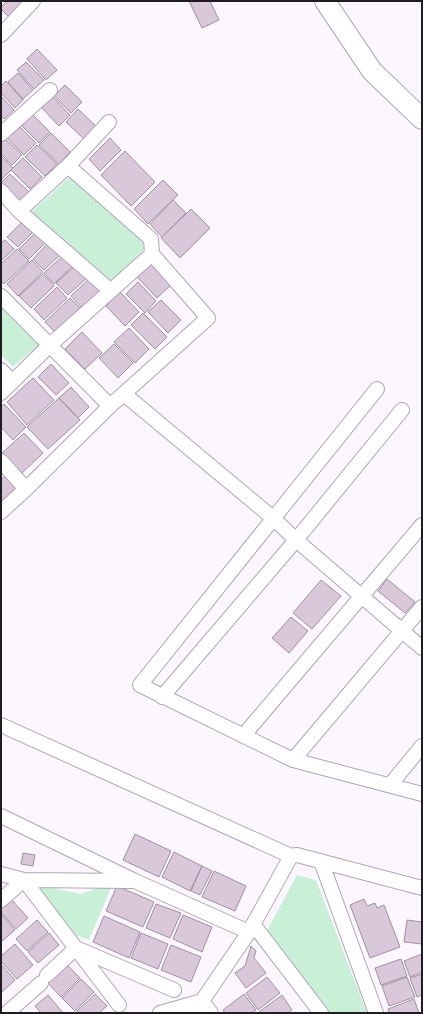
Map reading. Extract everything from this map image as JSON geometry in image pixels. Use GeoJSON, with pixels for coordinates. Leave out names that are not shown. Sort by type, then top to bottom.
{"type":"FeatureCollection","features":[{"type":"Feature","properties":{"kind":"street"},"geometry":{"type":"LineString","coordinates":[[1,35],[33,1]]}},
{"type":"Feature","properties":{"kind":"street"},"geometry":{"type":"LineString","coordinates":[[324,1],[372,71],[422,119]]}},
{"type":"Feature","properties":{"kind":"street"},"geometry":{"type":"LineString","coordinates":[[1,134],[50,90]]}},
{"type":"Feature","properties":{"kind":"street"},"geometry":{"type":"LineString","coordinates":[[19,211],[68,166],[110,122]]}},
{"type":"Feature","properties":{"kind":"street"},"geometry":{"type":"LineString","coordinates":[[1,512],[110,406],[208,318],[152,254],[151,239],[68,166]]}},
{"type":"Feature","properties":{"kind":"street"},"geometry":{"type":"LineString","coordinates":[[1,191],[19,211],[111,291]]}},
{"type":"Feature","properties":{"kind":"street"},"geometry":{"type":"LineString","coordinates":[[1,393],[50,345],[152,254]]}},
{"type":"Feature","properties":{"kind":"street"},"geometry":{"type":"LineString","coordinates":[[1,296],[110,406]]}},
{"type":"Feature","properties":{"kind":"street"},"geometry":{"type":"LineString","coordinates":[[1,370],[12,382]]}},
{"type":"Feature","properties":{"kind":"street"},"geometry":{"type":"LineString","coordinates":[[377,389],[140,685],[293,760],[422,794]]}},
{"type":"Feature","properties":{"kind":"street"},"geometry":{"type":"LineString","coordinates":[[124,394],[273,518],[296,540],[422,648]]}},
{"type":"Feature","properties":{"kind":"street"},"geometry":{"type":"LineString","coordinates":[[162,697],[296,540],[402,410]]}},
{"type":"Feature","properties":{"kind":"street"},"geometry":{"type":"LineString","coordinates":[[1,461],[26,489]]}},
{"type":"Feature","properties":{"kind":"street"},"geometry":{"type":"LineString","coordinates":[[243,736],[422,525]]}},
{"type":"Feature","properties":{"kind":"street"},"geometry":{"type":"LineString","coordinates":[[293,760],[422,608]]}},
{"type":"Feature","properties":{"kind":"street"},"geometry":{"type":"LineString","coordinates":[[1,725],[291,856],[297,855],[422,888]]}},
{"type":"Feature","properties":{"kind":"street"},"geometry":{"type":"LineString","coordinates":[[390,785],[422,746]]}},
{"type":"Feature","properties":{"kind":"street"},"geometry":{"type":"LineString","coordinates":[[1,816],[136,880],[251,928],[321,1013]]}},
{"type":"Feature","properties":{"kind":"street"},"geometry":{"type":"LineString","coordinates":[[199,1007],[251,928],[291,856]]}},
{"type":"Feature","properties":{"kind":"street"},"geometry":{"type":"LineString","coordinates":[[321,861],[376,1013]]}},
{"type":"Feature","properties":{"kind":"street"},"geometry":{"type":"LineString","coordinates":[[1,874],[24,880],[136,880]]}},
{"type":"Feature","properties":{"kind":"street"},"geometry":{"type":"LineString","coordinates":[[1,900],[24,880]]}},
{"type":"Feature","properties":{"kind":"street"},"geometry":{"type":"LineString","coordinates":[[24,880],[119,1005]]}},
{"type":"Feature","properties":{"kind":"street"},"geometry":{"type":"LineString","coordinates":[[7,1013],[76,948]]}},
{"type":"Feature","properties":{"kind":"street"},"geometry":{"type":"LineString","coordinates":[[76,948],[174,990]]}},
{"type":"Feature","properties":{"kind":"street"},"geometry":{"type":"LineString","coordinates":[[160,1013],[199,1007],[211,1013]]}},
{"type":"Feature","properties":{"kind":"green space"},"geometry":{"type":"Polygon","coordinates":[[[72,175],[147,246],[110,284],[30,213],[72,175]]]}},
{"type":"Feature","properties":{"kind":"green space"},"geometry":{"type":"Polygon","coordinates":[[[1,306],[39,345],[13,367],[1,355],[1,306]]]}},
{"type":"Feature","properties":{"kind":"green space"},"geometry":{"type":"Polygon","coordinates":[[[297,875],[316,880],[367,1013],[324,1013],[263,938],[297,875]]]}},
{"type":"Feature","properties":{"kind":"green space"},"geometry":{"type":"Polygon","coordinates":[[[113,883],[89,940],[67,932],[34,884],[80,894],[113,883]]]}},
{"type":"Feature","properties":{"kind":"building"},"geometry":{"type":"Polygon","coordinates":[[[7,1],[23,1],[25,3],[10,18],[1,9],[7,1]]]}},
{"type":"Feature","properties":{"kind":"building"},"geometry":{"type":"Polygon","coordinates":[[[189,1],[210,1],[219,20],[202,28],[189,1]]]}},
{"type":"Feature","properties":{"kind":"building"},"geometry":{"type":"Polygon","coordinates":[[[37,49],[57,70],[46,80],[27,59],[37,49]]]}},
{"type":"Feature","properties":{"kind":"building"},"geometry":{"type":"Polygon","coordinates":[[[26,62],[44,80],[34,89],[17,70],[26,62]]]}},
{"type":"Feature","properties":{"kind":"building"},"geometry":{"type":"Polygon","coordinates":[[[18,73],[33,90],[23,99],[8,82],[18,73]]]}},
{"type":"Feature","properties":{"kind":"building"},"geometry":{"type":"Polygon","coordinates":[[[6,81],[23,100],[15,108],[1,93],[1,86],[6,81]]]}},
{"type":"Feature","properties":{"kind":"building"},"geometry":{"type":"Polygon","coordinates":[[[65,85],[82,102],[71,113],[54,96],[65,85]]]}},
{"type":"Feature","properties":{"kind":"building"},"geometry":{"type":"Polygon","coordinates":[[[51,95],[70,115],[59,126],[40,106],[51,95]]]}},
{"type":"Feature","properties":{"kind":"building"},"geometry":{"type":"Polygon","coordinates":[[[1,96],[14,110],[4,119],[1,116],[1,96]]]}},
{"type":"Feature","properties":{"kind":"building"},"geometry":{"type":"Polygon","coordinates":[[[78,109],[98,128],[86,141],[66,122],[78,109]]]}},
{"type":"Feature","properties":{"kind":"building"},"geometry":{"type":"Polygon","coordinates":[[[32,114],[50,132],[39,143],[21,125],[32,114]]]}},
{"type":"Feature","properties":{"kind":"building"},"geometry":{"type":"Polygon","coordinates":[[[17,124],[36,143],[24,155],[5,136],[17,124]]]}},
{"type":"Feature","properties":{"kind":"building"},"geometry":{"type":"Polygon","coordinates":[[[51,133],[70,152],[59,164],[39,145],[51,133]]]}},
{"type":"Feature","properties":{"kind":"building"},"geometry":{"type":"Polygon","coordinates":[[[3,137],[22,155],[12,165],[1,154],[1,138],[3,137]]]}},
{"type":"Feature","properties":{"kind":"building"},"geometry":{"type":"Polygon","coordinates":[[[110,138],[121,150],[100,171],[89,159],[110,138]]]}},
{"type":"Feature","properties":{"kind":"building"},"geometry":{"type":"Polygon","coordinates":[[[37,145],[57,164],[45,176],[25,157],[37,145]]]}},
{"type":"Feature","properties":{"kind":"building"},"geometry":{"type":"Polygon","coordinates":[[[125,151],[155,182],[131,206],[101,175],[125,151]]]}},
{"type":"Feature","properties":{"kind":"building"},"geometry":{"type":"Polygon","coordinates":[[[1,156],[13,168],[2,179],[1,178],[1,156]]]}},
{"type":"Feature","properties":{"kind":"building"},"geometry":{"type":"Polygon","coordinates":[[[23,158],[42,177],[30,189],[11,170],[23,158]]]}},
{"type":"Feature","properties":{"kind":"building"},"geometry":{"type":"Polygon","coordinates":[[[10,174],[29,192],[19,202],[1,185],[1,183],[10,174]]]}},
{"type":"Feature","properties":{"kind":"building"},"geometry":{"type":"Polygon","coordinates":[[[163,180],[178,195],[148,224],[134,209],[163,180]]]}},
{"type":"Feature","properties":{"kind":"building"},"geometry":{"type":"Polygon","coordinates":[[[173,200],[186,213],[162,237],[150,224],[173,200]]]}},
{"type":"Feature","properties":{"kind":"building"},"geometry":{"type":"Polygon","coordinates":[[[191,209],[210,228],[180,258],[161,238],[191,209]]]}},
{"type":"Feature","properties":{"kind":"building"},"geometry":{"type":"Polygon","coordinates":[[[22,222],[33,232],[18,247],[7,237],[22,222]]]}},
{"type":"Feature","properties":{"kind":"building"},"geometry":{"type":"Polygon","coordinates":[[[35,233],[45,243],[29,259],[19,249],[35,233]]]}},
{"type":"Feature","properties":{"kind":"building"},"geometry":{"type":"Polygon","coordinates":[[[5,240],[14,249],[1,261],[1,243],[5,240]]]}},
{"type":"Feature","properties":{"kind":"building"},"geometry":{"type":"Polygon","coordinates":[[[50,241],[62,253],[44,270],[33,259],[50,241]]]}},
{"type":"Feature","properties":{"kind":"building"},"geometry":{"type":"Polygon","coordinates":[[[17,249],[29,261],[4,284],[1,281],[1,264],[17,249]]]}},
{"type":"Feature","properties":{"kind":"building"},"geometry":{"type":"Polygon","coordinates":[[[66,253],[76,263],[54,284],[44,273],[66,253]]]}},
{"type":"Feature","properties":{"kind":"building"},"geometry":{"type":"Polygon","coordinates":[[[32,260],[43,272],[18,296],[7,284],[32,260]]]}},
{"type":"Feature","properties":{"kind":"building"},"geometry":{"type":"Polygon","coordinates":[[[152,262],[173,283],[157,298],[137,277],[152,262]]]}},
{"type":"Feature","properties":{"kind":"building"},"geometry":{"type":"Polygon","coordinates":[[[76,265],[88,277],[68,295],[56,283],[76,265]]]}},
{"type":"Feature","properties":{"kind":"building"},"geometry":{"type":"Polygon","coordinates":[[[43,274],[54,286],[31,308],[19,296],[43,274]]]}},
{"type":"Feature","properties":{"kind":"building"},"geometry":{"type":"Polygon","coordinates":[[[90,278],[102,291],[83,309],[71,296],[90,278]]]}},
{"type":"Feature","properties":{"kind":"building"},"geometry":{"type":"Polygon","coordinates":[[[138,282],[156,301],[145,313],[126,294],[138,282]]]}},
{"type":"Feature","properties":{"kind":"building"},"geometry":{"type":"Polygon","coordinates":[[[57,287],[67,298],[44,320],[34,309],[57,287]]]}},
{"type":"Feature","properties":{"kind":"building"},"geometry":{"type":"Polygon","coordinates":[[[120,292],[139,312],[125,326],[106,306],[120,292]]]}},
{"type":"Feature","properties":{"kind":"building"},"geometry":{"type":"Polygon","coordinates":[[[70,298],[81,309],[56,333],[45,322],[70,298]]]}},
{"type":"Feature","properties":{"kind":"building"},"geometry":{"type":"Polygon","coordinates":[[[161,300],[181,320],[168,333],[148,312],[161,300]]]}},
{"type":"Feature","properties":{"kind":"building"},"geometry":{"type":"Polygon","coordinates":[[[143,313],[167,337],[155,349],[131,325],[143,313]]]}},
{"type":"Feature","properties":{"kind":"building"},"geometry":{"type":"Polygon","coordinates":[[[129,328],[149,349],[135,363],[114,342],[129,328]]]}},
{"type":"Feature","properties":{"kind":"building"},"geometry":{"type":"Polygon","coordinates":[[[82,332],[102,353],[85,369],[65,349],[82,332]]]}},
{"type":"Feature","properties":{"kind":"building"},"geometry":{"type":"Polygon","coordinates":[[[114,344],[133,363],[118,378],[99,358],[114,344]]]}},
{"type":"Feature","properties":{"kind":"building"},"geometry":{"type":"Polygon","coordinates":[[[51,364],[69,383],[56,395],[38,377],[51,364]]]}},
{"type":"Feature","properties":{"kind":"building"},"geometry":{"type":"Polygon","coordinates":[[[33,378],[54,400],[27,425],[7,402],[33,378]]]}},
{"type":"Feature","properties":{"kind":"building"},"geometry":{"type":"Polygon","coordinates":[[[71,387],[89,407],[78,418],[59,398],[71,387]]]}},
{"type":"Feature","properties":{"kind":"building"},"geometry":{"type":"Polygon","coordinates":[[[59,398],[80,420],[48,449],[27,427],[59,398]]]}},
{"type":"Feature","properties":{"kind":"building"},"geometry":{"type":"Polygon","coordinates":[[[4,404],[26,427],[13,440],[1,427],[1,407],[4,404]]]}},
{"type":"Feature","properties":{"kind":"building"},"geometry":{"type":"Polygon","coordinates":[[[24,433],[43,453],[21,474],[1,454],[24,433]]]}},
{"type":"Feature","properties":{"kind":"building"},"geometry":{"type":"Polygon","coordinates":[[[6,475],[18,487],[1,503],[1,480],[6,475]]]}},
{"type":"Feature","properties":{"kind":"building"},"geometry":{"type":"Polygon","coordinates":[[[387,579],[415,602],[405,613],[378,591],[387,579]]]}},
{"type":"Feature","properties":{"kind":"building"},"geometry":{"type":"Polygon","coordinates":[[[321,580],[341,596],[312,629],[293,613],[321,580]]]}},
{"type":"Feature","properties":{"kind":"building"},"geometry":{"type":"Polygon","coordinates":[[[291,617],[308,631],[289,653],[272,638],[291,617]]]}},
{"type":"Feature","properties":{"kind":"building"},"geometry":{"type":"Polygon","coordinates":[[[135,834],[171,851],[159,877],[123,860],[135,834]]]}},
{"type":"Feature","properties":{"kind":"building"},"geometry":{"type":"Polygon","coordinates":[[[174,852],[202,866],[190,891],[162,877],[174,852]]]}},
{"type":"Feature","properties":{"kind":"building"},"geometry":{"type":"Polygon","coordinates":[[[23,853],[35,855],[33,866],[21,864],[23,853]]]}},
{"type":"Feature","properties":{"kind":"building"},"geometry":{"type":"Polygon","coordinates":[[[202,866],[212,871],[200,895],[191,891],[202,866]]]}},
{"type":"Feature","properties":{"kind":"building"},"geometry":{"type":"Polygon","coordinates":[[[214,871],[246,886],[235,911],[202,897],[214,871]]]}},
{"type":"Feature","properties":{"kind":"building"},"geometry":{"type":"Polygon","coordinates":[[[117,886],[154,902],[143,927],[106,911],[117,886]]]}},
{"type":"Feature","properties":{"kind":"building"},"geometry":{"type":"Polygon","coordinates":[[[10,898],[28,918],[16,929],[1,912],[1,906],[10,898]]]}},
{"type":"Feature","properties":{"kind":"building"},"geometry":{"type":"Polygon","coordinates":[[[364,899],[367,906],[375,903],[377,908],[384,905],[400,947],[370,958],[350,905],[364,899]]]}},
{"type":"Feature","properties":{"kind":"building"},"geometry":{"type":"Polygon","coordinates":[[[156,904],[181,913],[170,938],[146,928],[156,904]]]}},
{"type":"Feature","properties":{"kind":"building"},"geometry":{"type":"Polygon","coordinates":[[[1,914],[15,930],[2,941],[1,940],[1,914]]]}},
{"type":"Feature","properties":{"kind":"building"},"geometry":{"type":"Polygon","coordinates":[[[183,915],[212,927],[202,952],[173,939],[183,915]]]}},
{"type":"Feature","properties":{"kind":"building"},"geometry":{"type":"Polygon","coordinates":[[[104,916],[140,932],[129,958],[93,942],[104,916]]]}},
{"type":"Feature","properties":{"kind":"building"},"geometry":{"type":"Polygon","coordinates":[[[37,920],[48,932],[27,951],[16,939],[37,920]]]}},
{"type":"Feature","properties":{"kind":"building"},"geometry":{"type":"Polygon","coordinates":[[[407,920],[422,922],[422,944],[404,942],[407,920]]]}},
{"type":"Feature","properties":{"kind":"building"},"geometry":{"type":"Polygon","coordinates":[[[49,933],[59,945],[38,963],[28,952],[49,933]]]}},
{"type":"Feature","properties":{"kind":"building"},"geometry":{"type":"Polygon","coordinates":[[[141,933],[168,944],[158,969],[131,958],[141,933]]]}},
{"type":"Feature","properties":{"kind":"building"},"geometry":{"type":"Polygon","coordinates":[[[15,944],[33,965],[17,979],[1,961],[1,956],[15,944]]]}},
{"type":"Feature","properties":{"kind":"building"},"geometry":{"type":"Polygon","coordinates":[[[171,945],[201,957],[191,982],[161,970],[171,945]]]}},
{"type":"Feature","properties":{"kind":"building"},"geometry":{"type":"Polygon","coordinates":[[[251,946],[256,951],[254,958],[266,973],[246,988],[235,973],[245,966],[251,946]]]}},
{"type":"Feature","properties":{"kind":"building"},"geometry":{"type":"Polygon","coordinates":[[[422,954],[422,972],[410,977],[404,961],[422,954]]]}},
{"type":"Feature","properties":{"kind":"building"},"geometry":{"type":"Polygon","coordinates":[[[401,959],[407,976],[381,985],[375,968],[401,959]]]}},
{"type":"Feature","properties":{"kind":"building"},"geometry":{"type":"Polygon","coordinates":[[[1,964],[15,980],[1,993],[1,964]]]}},
{"type":"Feature","properties":{"kind":"building"},"geometry":{"type":"Polygon","coordinates":[[[67,965],[80,978],[61,997],[48,983],[67,965]]]}},
{"type":"Feature","properties":{"kind":"building"},"geometry":{"type":"Polygon","coordinates":[[[422,974],[422,995],[417,997],[410,978],[422,974]]]}},
{"type":"Feature","properties":{"kind":"building"},"geometry":{"type":"Polygon","coordinates":[[[267,977],[280,993],[258,1010],[246,993],[267,977]]]}},
{"type":"Feature","properties":{"kind":"building"},"geometry":{"type":"Polygon","coordinates":[[[407,977],[415,997],[389,1006],[382,986],[407,977]]]}},
{"type":"Feature","properties":{"kind":"building"},"geometry":{"type":"Polygon","coordinates":[[[81,979],[94,992],[75,1011],[62,998],[81,979]]]}},
{"type":"Feature","properties":{"kind":"building"},"geometry":{"type":"Polygon","coordinates":[[[95,994],[107,1006],[99,1013],[78,1013],[77,1011],[95,994]]]}},
{"type":"Feature","properties":{"kind":"building"},"geometry":{"type":"Polygon","coordinates":[[[244,994],[256,1010],[252,1013],[225,1013],[223,1010],[244,994]]]}},
{"type":"Feature","properties":{"kind":"building"},"geometry":{"type":"Polygon","coordinates":[[[48,995],[63,1013],[41,1013],[35,1006],[48,995]]]}},
{"type":"Feature","properties":{"kind":"building"},"geometry":{"type":"Polygon","coordinates":[[[282,995],[292,1010],[288,1013],[259,1013],[259,1012],[282,995]]]}},
{"type":"Feature","properties":{"kind":"building"},"geometry":{"type":"Polygon","coordinates":[[[414,999],[419,1013],[389,1013],[388,1009],[414,999]]]}}]}
